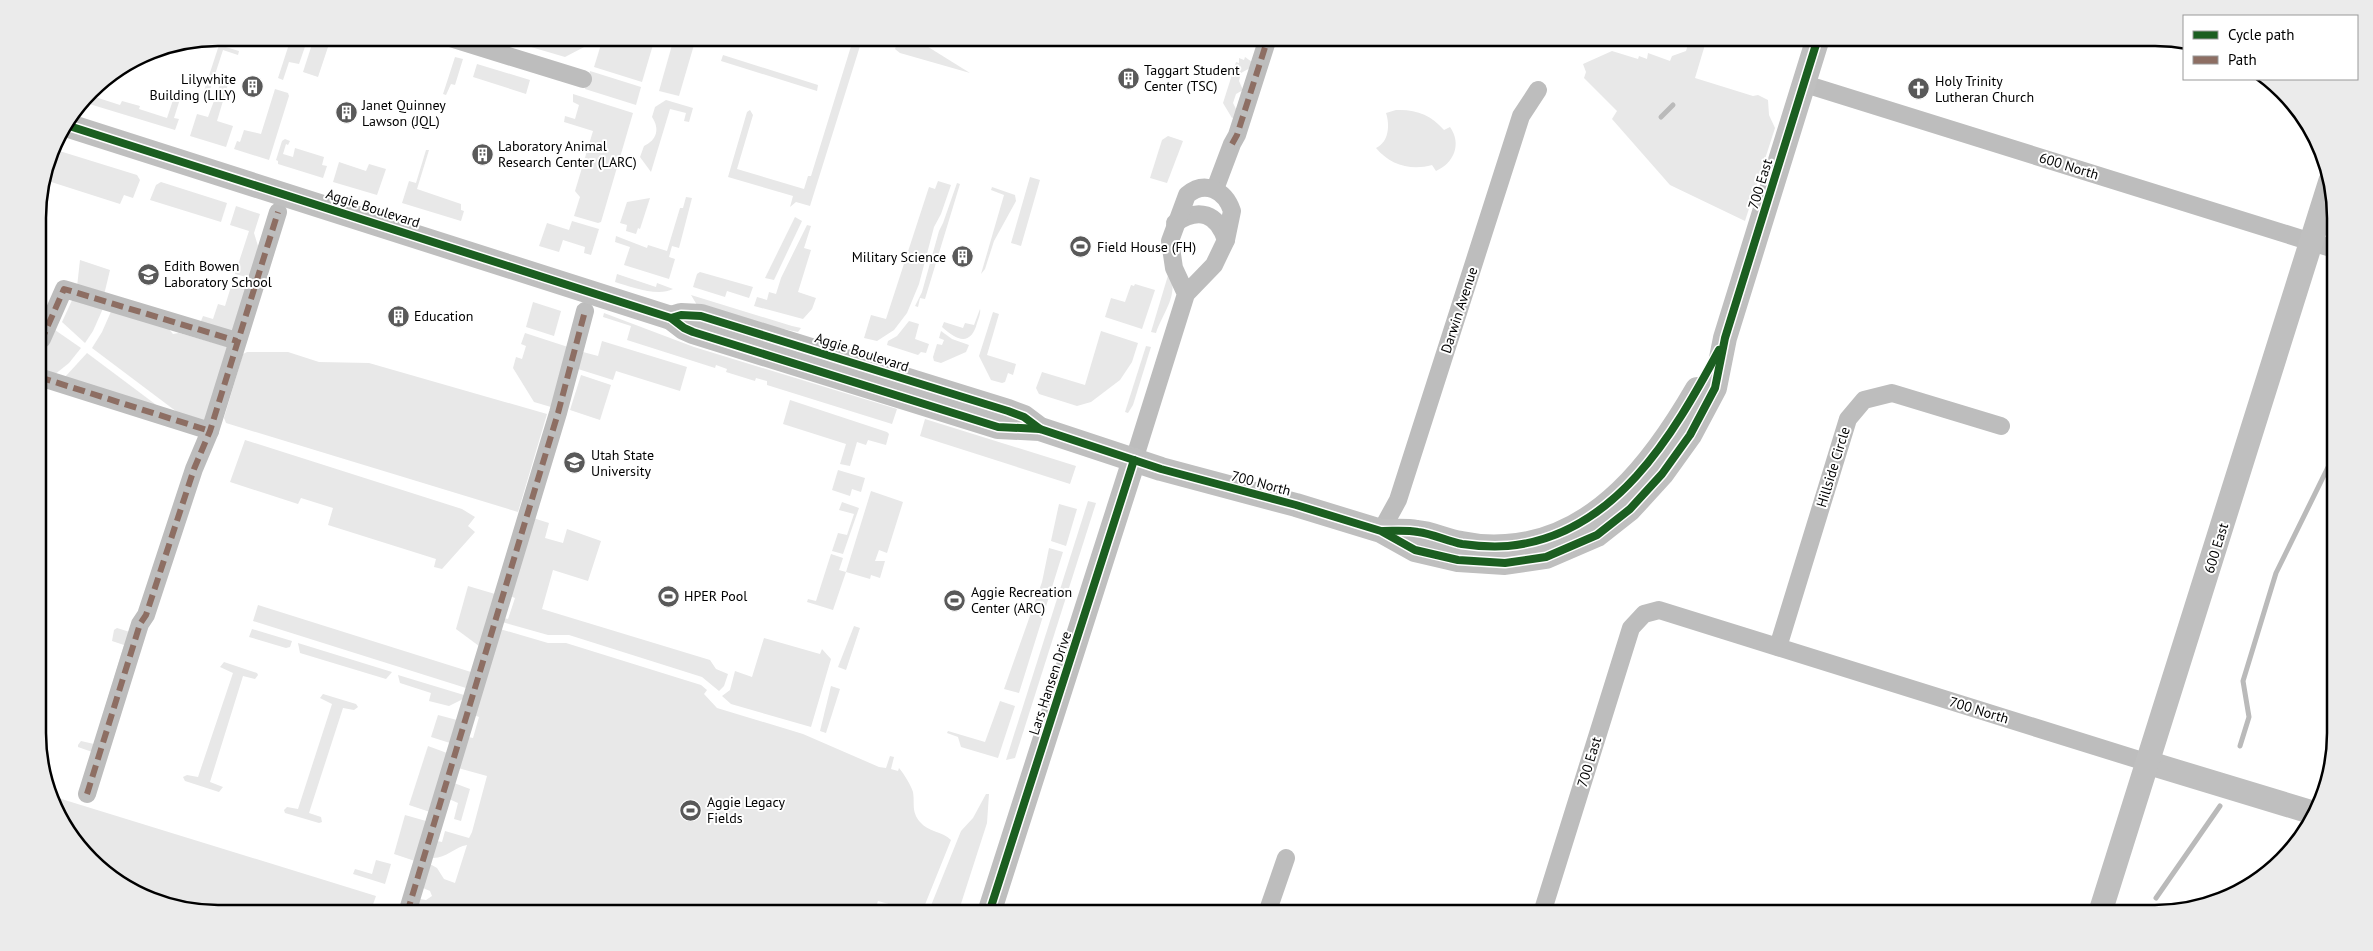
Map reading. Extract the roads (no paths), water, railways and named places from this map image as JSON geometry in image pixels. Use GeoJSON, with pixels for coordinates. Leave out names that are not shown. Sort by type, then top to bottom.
{"type":"FeatureCollection","features":[{"type":"Feature","properties":{"kind":"street"},"geometry":{"type":"LineString","coordinates":[[475,46],[583,80]]}},
{"type":"Feature","properties":{"kind":"street"},"geometry":{"type":"LineString","coordinates":[[1186,294],[1174,268],[1170,240],[1175,223],[1187,195],[1202,187],[1215,189],[1237,135],[1265,46]]}},
{"type":"Feature","properties":{"kind":"street","name":"700 East"},"geometry":{"type":"LineString","coordinates":[[1593,527],[1618,495],[1650,462],[1676,426],[1725,338],[1816,46]]}},
{"type":"Feature","properties":{"kind":"street","name":"600 North"},"geometry":{"type":"LineString","coordinates":[[1805,84],[2327,247]]}},
{"type":"Feature","properties":{"kind":"street","name":"Darwin Avenue"},"geometry":{"type":"LineString","coordinates":[[1381,531],[1398,500],[1521,116],[1538,90]]}},
{"type":"Feature","properties":{"kind":"street","name":"Aggie Boulevard"},"geometry":{"type":"LineString","coordinates":[[73,127],[671,318],[693,332],[911,401],[998,427],[1040,429],[1134,460]]}},
{"type":"Feature","properties":{"kind":"street","name":"Lars Hansen Drive"},"geometry":{"type":"LineString","coordinates":[[992,905],[1186,294],[1214,265],[1226,240],[1232,211],[1223,194],[1215,189]]}},
{"type":"Feature","properties":{"kind":"street","name":"600 East"},"geometry":{"type":"LineString","coordinates":[[2103,904],[2149,763],[2325,197]]}},
{"type":"Feature","properties":{"kind":"street"},"geometry":{"type":"LineString","coordinates":[[87,794],[140,624],[147,612],[194,469],[210,430],[278,212]]}},
{"type":"Feature","properties":{"kind":"street"},"geometry":{"type":"LineString","coordinates":[[1175,223],[1190,215],[1205,214],[1219,224],[1226,240]]}},
{"type":"Feature","properties":{"kind":"street"},"geometry":{"type":"LineString","coordinates":[[47,328],[64,289],[237,342]]}},
{"type":"Feature","properties":{"kind":"street"},"geometry":{"type":"LineString","coordinates":[[410,905],[558,413],[585,311]]}},
{"type":"Feature","properties":{"kind":"street"},"geometry":{"type":"LineString","coordinates":[[47,379],[210,430]]}},
{"type":"Feature","properties":{"kind":"street","name":"Hillside Circle"},"geometry":{"type":"LineString","coordinates":[[1778,647],[1848,419],[1864,400],[1892,393],[2000,426]]}},
{"type":"Feature","properties":{"kind":"street","name":"700 North"},"geometry":{"type":"LineString","coordinates":[[1134,460],[1381,531],[1417,532],[1462,544],[1507,546],[1544,540],[1593,527]]}},
{"type":"Feature","properties":{"kind":"street","name":"700 North"},"geometry":{"type":"LineString","coordinates":[[1644,614],[1659,610],[2308,811]]}},
{"type":"Feature","properties":{"kind":"street","name":"700 East"},"geometry":{"type":"LineString","coordinates":[[1545,904],[1631,628],[1644,614]]}},
{"type":"Feature","properties":{"kind":"street"},"geometry":{"type":"LineString","coordinates":[[1270,904],[1286,858]]}},
{"type":"Feature","properties":{"kind":"waterway"},"geometry":{"type":"LineString","coordinates":[[1661,117],[1673,105]]}},
{"type":"Feature","properties":{"kind":"waterway"},"geometry":{"type":"LineString","coordinates":[[2240,746],[2249,717],[2243,681],[2276,573],[2327,469]]}},
{"type":"Feature","properties":{"kind":"waterway"},"geometry":{"type":"LineString","coordinates":[[2156,898],[2220,806]]}},
{"type":"Feature","properties":{"kind":"place","name":"Taggart Student Center (TSC)"},"geometry":{"type":"Point","coordinates":[1128,78]}},
{"type":"Feature","properties":{"kind":"place","name":"Lilywhite Building (LILY)"},"geometry":{"type":"Point","coordinates":[252,87]}},
{"type":"Feature","properties":{"kind":"place","name":"Holy Trinity Lutheran Church"},"geometry":{"type":"Point","coordinates":[1919,89]}},
{"type":"Feature","properties":{"kind":"place","name":"Janet Quinney Lawson (JQL)"},"geometry":{"type":"Point","coordinates":[346,113]}},
{"type":"Feature","properties":{"kind":"place","name":"Laboratory Animal Research Center (LARC)"},"geometry":{"type":"Point","coordinates":[482,154]}},
{"type":"Feature","properties":{"kind":"place","name":"Field House (FH)"},"geometry":{"type":"Point","coordinates":[1081,247]}},
{"type":"Feature","properties":{"kind":"place","name":"Military Science"},"geometry":{"type":"Point","coordinates":[962,257]}},
{"type":"Feature","properties":{"kind":"place","name":"Edith Bowen Laboratory School"},"geometry":{"type":"Point","coordinates":[148,274]}},
{"type":"Feature","properties":{"kind":"place","name":"Education"},"geometry":{"type":"Point","coordinates":[398,316]}},
{"type":"Feature","properties":{"kind":"place","name":"Utah State University"},"geometry":{"type":"Point","coordinates":[575,463]}},
{"type":"Feature","properties":{"kind":"place","name":"HPER Pool"},"geometry":{"type":"Point","coordinates":[668,596]}},
{"type":"Feature","properties":{"kind":"place","name":"Aggie Recreation Center (ARC)"},"geometry":{"type":"Point","coordinates":[955,600]}},
{"type":"Feature","properties":{"kind":"place","name":"Aggie Legacy Fields"},"geometry":{"type":"Point","coordinates":[691,810]}}]}
